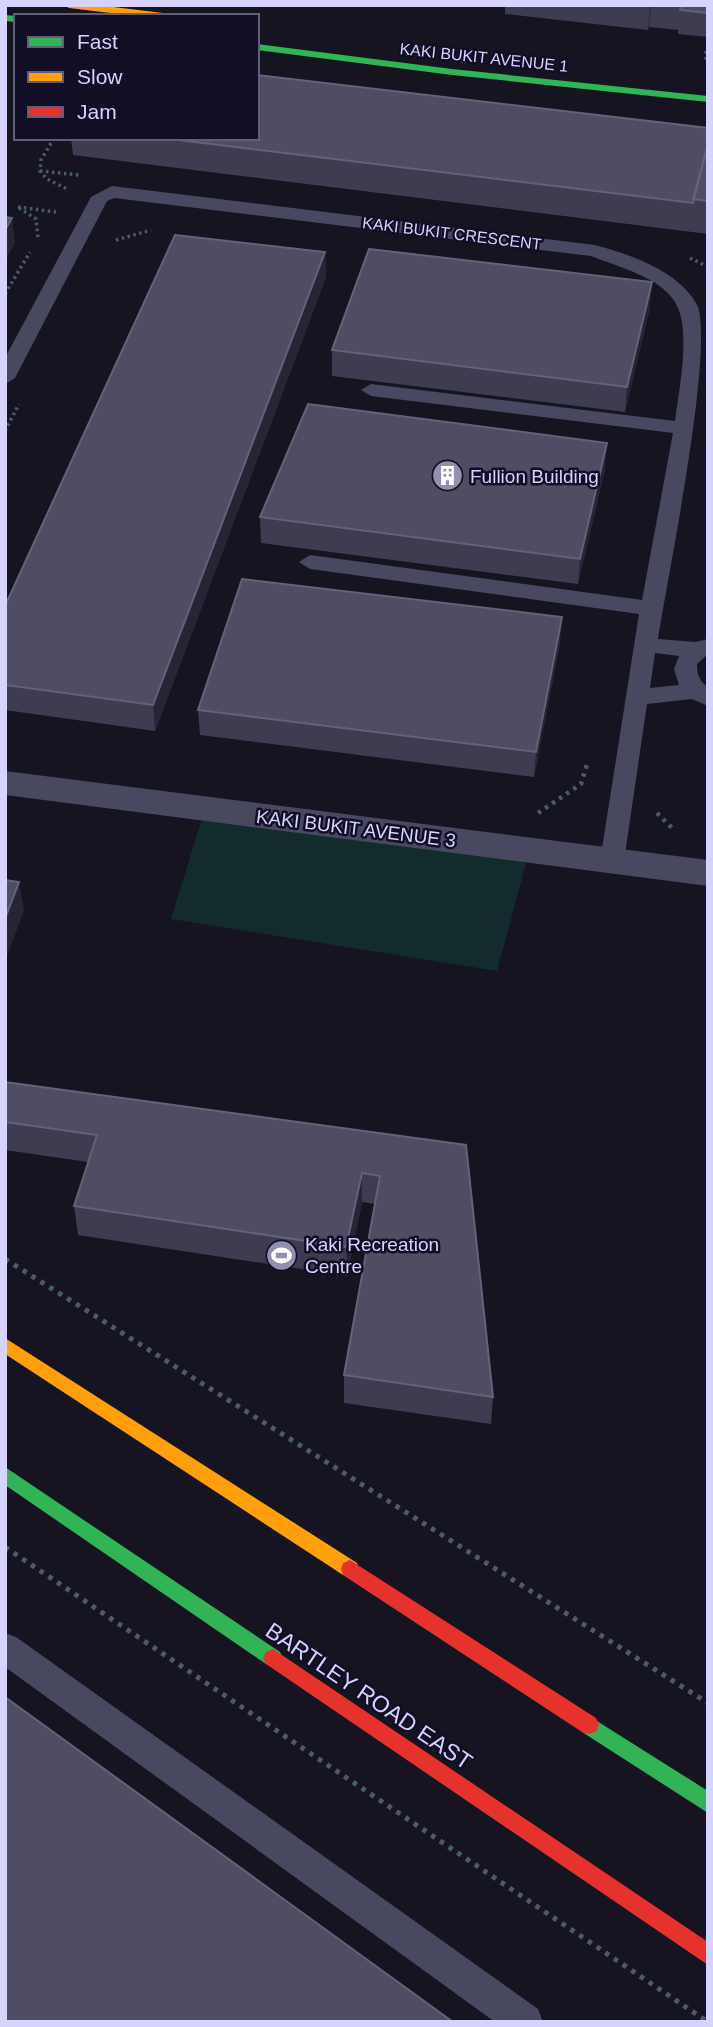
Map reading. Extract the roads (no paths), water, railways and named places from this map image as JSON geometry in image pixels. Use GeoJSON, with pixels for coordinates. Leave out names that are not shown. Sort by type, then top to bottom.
{"type":"FeatureCollection","features":[{"type":"Feature","properties":{"kind":"main road"},"geometry":{"type":"LineString","coordinates":[[69,5],[146,14]]}},
{"type":"Feature","properties":{"kind":"main road","name":"KAKI BUKIT AVENUE 1"},"geometry":{"type":"LineString","coordinates":[[259,47],[452,72],[708,99]]}},
{"type":"Feature","properties":{"kind":"main road"},"geometry":{"type":"LineString","coordinates":[[5,1345],[708,1803]]}},
{"type":"Feature","properties":{"kind":"main road","name":"BARTLEY ROAD EAST"},"geometry":{"type":"LineString","coordinates":[[5,1475],[708,1955]]}},
{"type":"Feature","properties":{"kind":"street","name":"KAKI BUKIT AVENUE 3"},"geometry":{"type":"LineString","coordinates":[[5,783],[708,873]]}},
{"type":"Feature","properties":{"kind":"lane","name":"KAKI BUKIT CRESCENT"},"geometry":{"type":"LineString","coordinates":[[5,378],[100,197],[104,194],[123,192],[594,251],[646,271],[674,289],[690,309],[693,345],[684,428],[652,608]]}},
{"type":"Feature","properties":{"kind":"lane"},"geometry":{"type":"LineString","coordinates":[[371,390],[684,428]]}},
{"type":"Feature","properties":{"kind":"lane"},"geometry":{"type":"LineString","coordinates":[[310,562],[652,608],[612,860]]}},
{"type":"Feature","properties":{"kind":"lane"},"geometry":{"type":"LineString","coordinates":[[646,645],[703,648]]}},
{"type":"Feature","properties":{"kind":"lane"},"geometry":{"type":"LineString","coordinates":[[701,695],[685,677],[686,662],[703,648]]}},
{"type":"Feature","properties":{"kind":"lane"},"geometry":{"type":"LineString","coordinates":[[638,697],[701,695]]}},
{"type":"Feature","properties":{"kind":"lane"},"geometry":{"type":"LineString","coordinates":[[5,1648],[525,2022]]}},
{"type":"Feature","properties":{"kind":"place","name":"Fullion Building"},"geometry":{"type":"Point","coordinates":[447,476]}},
{"type":"Feature","properties":{"kind":"place","name":"Kaki Recreation Centre"},"geometry":{"type":"Point","coordinates":[282,1255]}}]}
